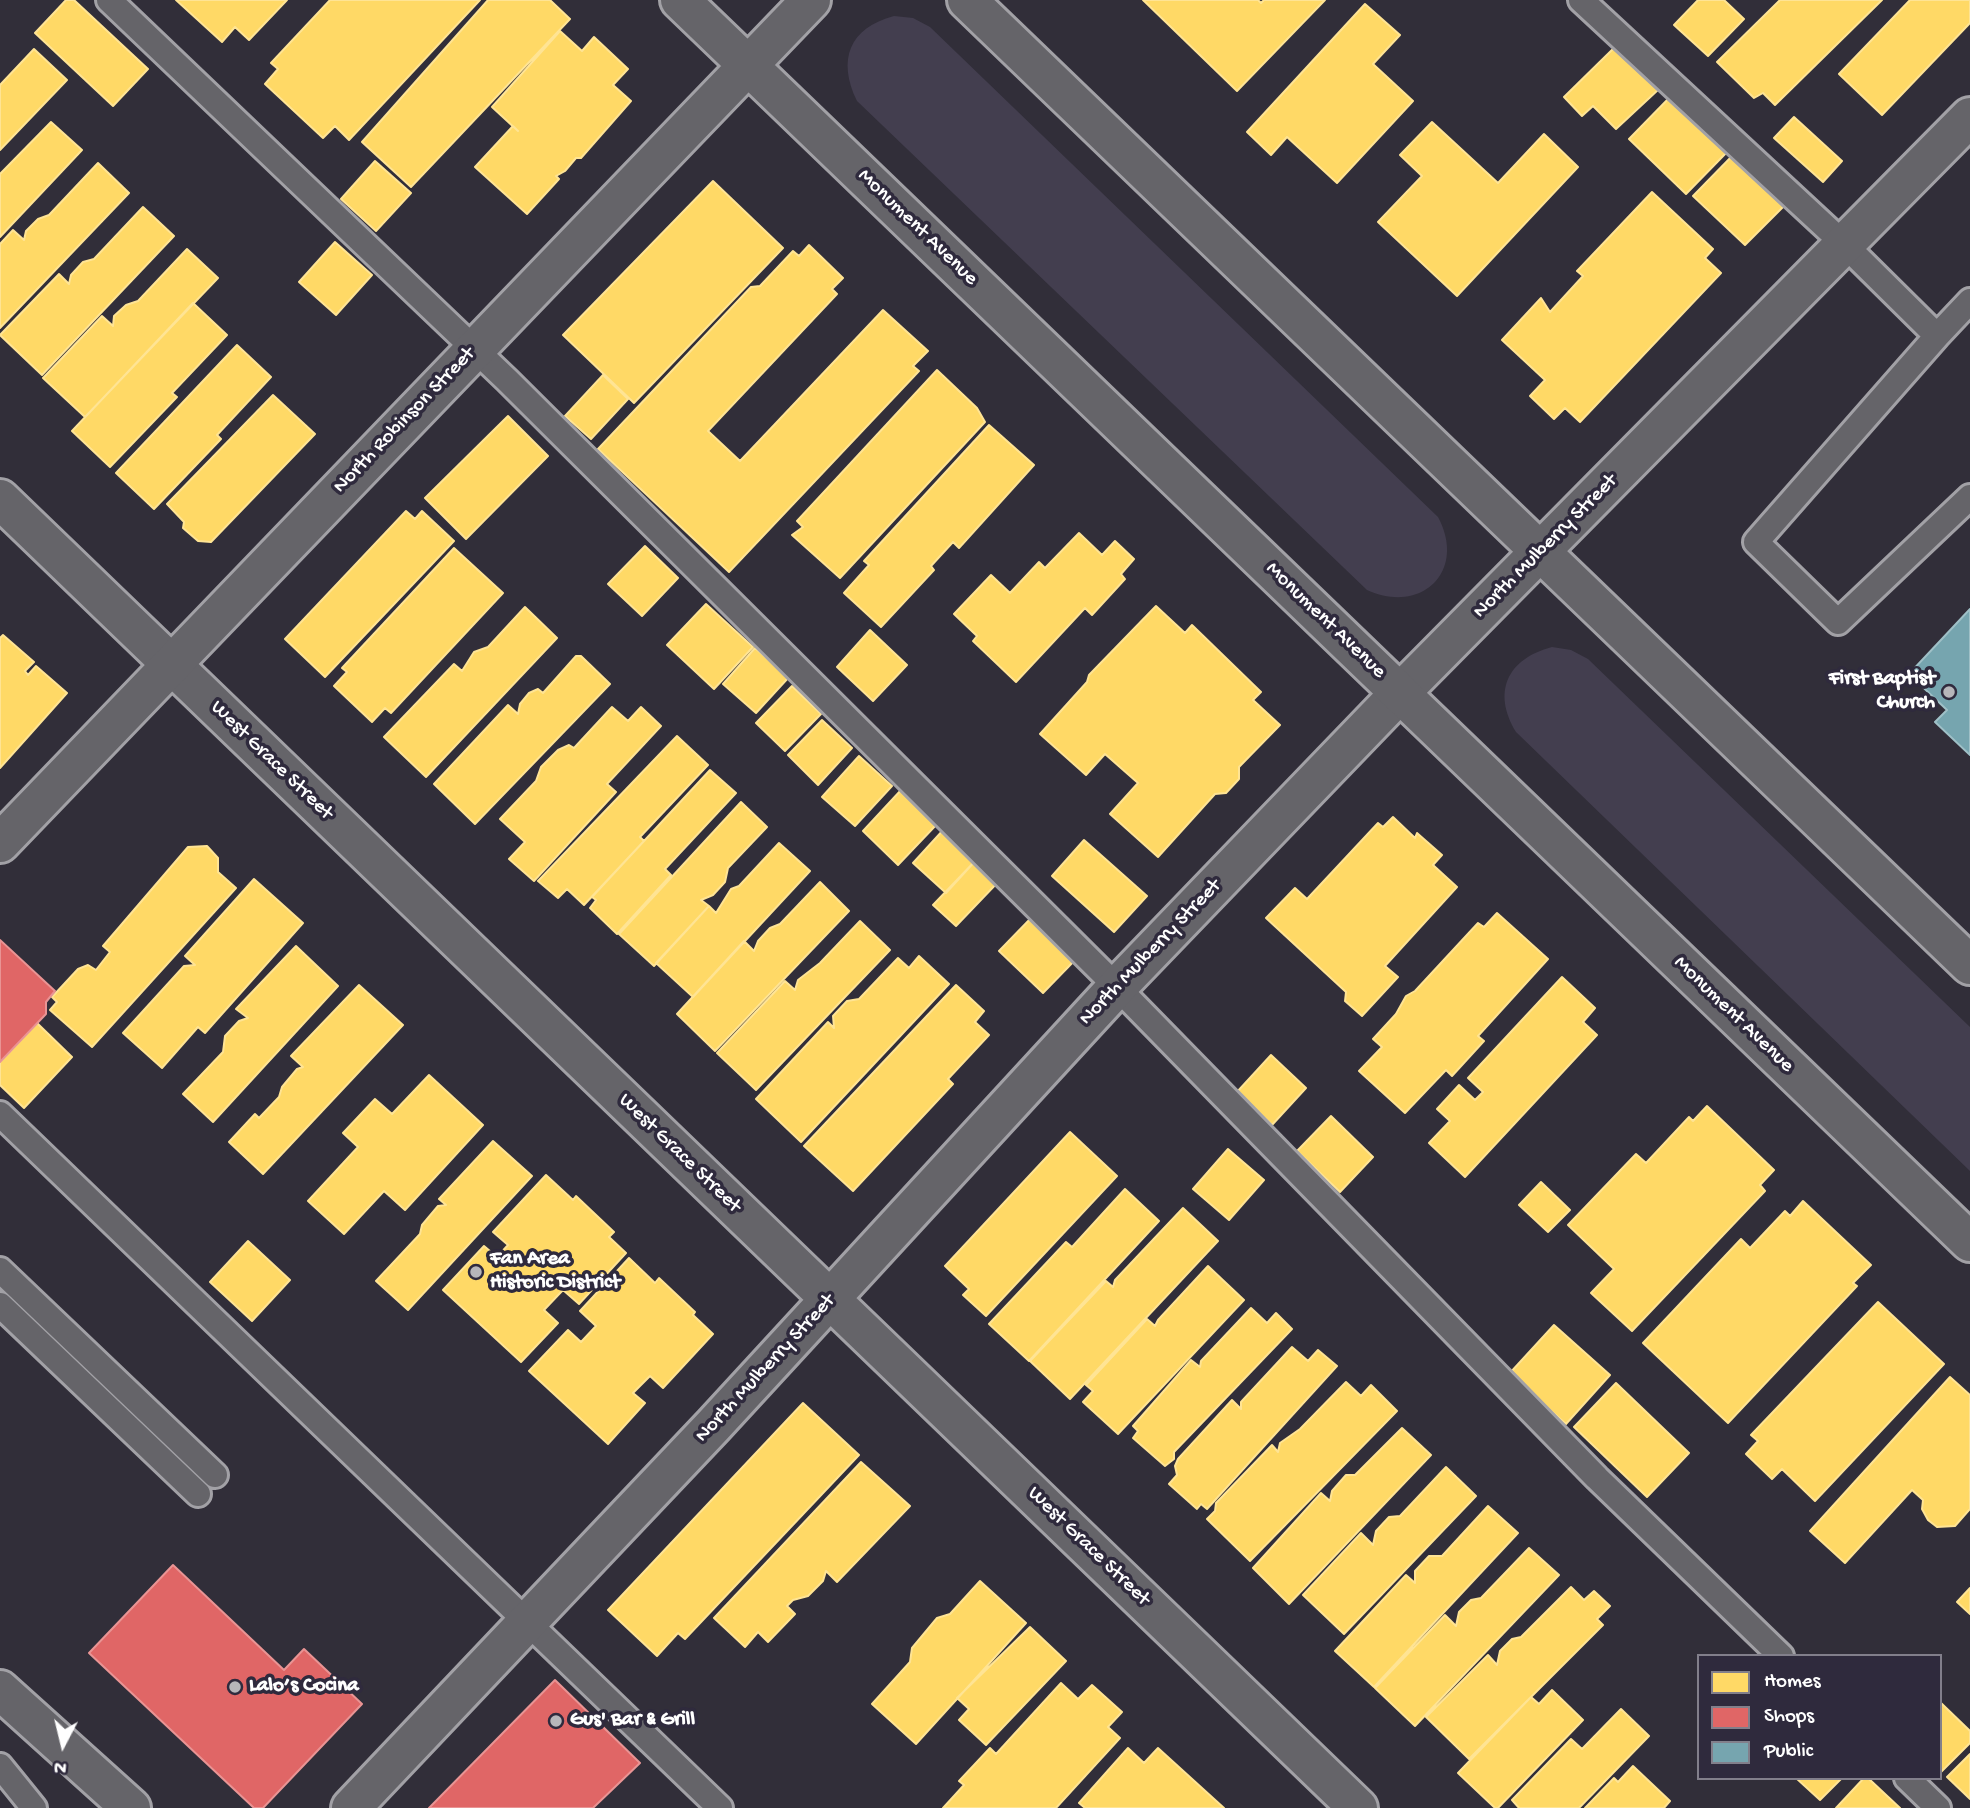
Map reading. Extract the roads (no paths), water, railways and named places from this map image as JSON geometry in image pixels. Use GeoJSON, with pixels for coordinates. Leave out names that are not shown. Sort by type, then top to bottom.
{"type":"FeatureCollection","features":[{"type":"Feature","properties":{"kind":"street","name":"Monument Avenue"},"geometry":{"type":"LineString","coordinates":[[680,0],[1970,1242]]}},
{"type":"Feature","properties":{"kind":"street","name":"North Robinson Street"},"geometry":{"type":"LineString","coordinates":[[0,843],[811,0]]}},
{"type":"Feature","properties":{"kind":"street"},"geometry":{"type":"LineString","coordinates":[[967,0],[1970,965]]}},
{"type":"Feature","properties":{"kind":"street","name":"North Mulberry Street"},"geometry":{"type":"LineString","coordinates":[[351,1808],[831,1300],[1117,987],[1399,694],[1970,117]]}},
{"type":"Feature","properties":{"kind":"street","name":"West Grace Street"},"geometry":{"type":"LineString","coordinates":[[0,499],[1358,1808]]}},
{"type":"Feature","properties":{"kind":"street"},"geometry":{"type":"LineString","coordinates":[[0,1690],[131,1808]]}},
{"type":"Feature","properties":{"kind":"lane"},"geometry":{"type":"LineString","coordinates":[[109,0],[475,348],[1117,987],[1597,1478],[1779,1654]]}},
{"type":"Feature","properties":{"kind":"lane"},"geometry":{"type":"LineString","coordinates":[[1581,0],[1844,244],[1937,335]]}},
{"type":"Feature","properties":{"kind":"lane"},"geometry":{"type":"LineString","coordinates":[[1968,308],[1937,335],[1756,542],[1838,622],[1970,497]]}},
{"type":"Feature","properties":{"kind":"lane"},"geometry":{"type":"LineString","coordinates":[[0,1114],[720,1808]]}},
{"type":"Feature","properties":{"kind":"lane"},"geometry":{"type":"LineString","coordinates":[[0,1270],[215,1475]]}},
{"type":"Feature","properties":{"kind":"lane"},"geometry":{"type":"LineString","coordinates":[[0,1305],[198,1494]]}},
{"type":"Feature","properties":{"kind":"lane"},"geometry":{"type":"LineString","coordinates":[[0,1321],[28,1332]]}},
{"type":"Feature","properties":{"kind":"lane"},"geometry":{"type":"LineString","coordinates":[[0,1766],[34,1808]]}},
{"type":"Feature","properties":{"kind":"lane"},"geometry":{"type":"LineString","coordinates":[[1909,1780],[1938,1808]]}},
{"type":"Feature","properties":{"kind":"place","name":"First Baptist Church"},"geometry":{"type":"Point","coordinates":[1949,692]}},
{"type":"Feature","properties":{"kind":"place","name":"Fan Area Historic District"},"geometry":{"type":"Point","coordinates":[476,1272]}},
{"type":"Feature","properties":{"kind":"place","name":"Lalo’s Cocina"},"geometry":{"type":"Point","coordinates":[235,1687]}},
{"type":"Feature","properties":{"kind":"place","name":"Gus' Bar & Grill"},"geometry":{"type":"Point","coordinates":[556,1721]}}]}
